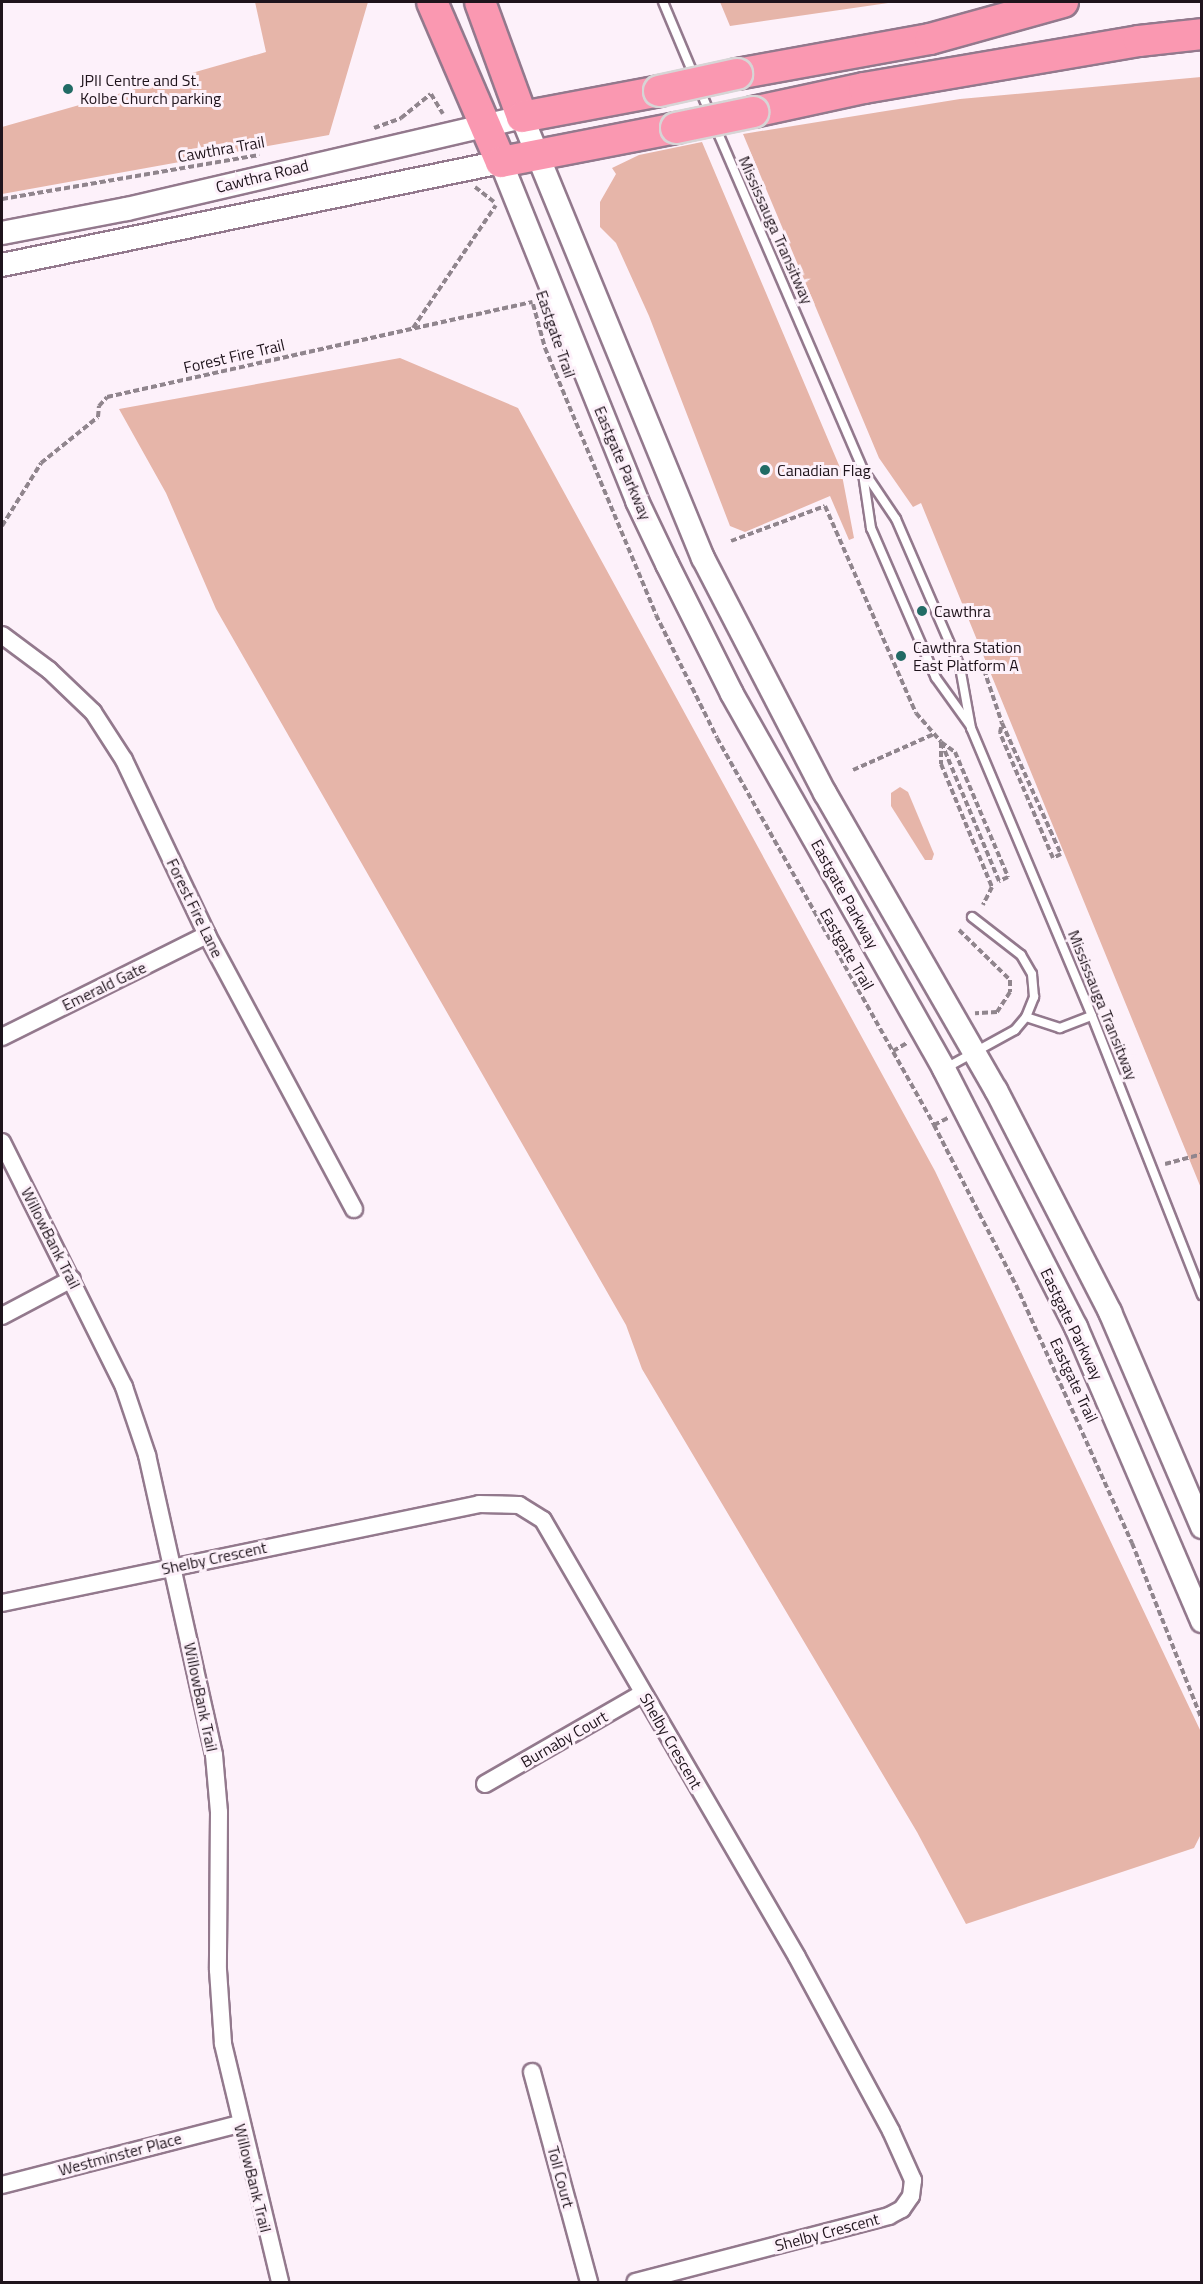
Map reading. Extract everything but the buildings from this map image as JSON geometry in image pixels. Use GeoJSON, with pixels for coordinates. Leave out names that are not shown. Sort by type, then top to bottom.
{"type":"FeatureCollection","features":[{"type":"Feature","properties":{"kind":"highway"},"geometry":{"type":"LineString","coordinates":[[432,2],[501,162],[864,88],[1139,41],[1202,34]]}},
{"type":"Feature","properties":{"kind":"highway"},"geometry":{"type":"LineString","coordinates":[[480,2],[522,117],[930,39],[1063,2]]}},
{"type":"Feature","properties":{"kind":"main road","name":"Cawthra Road"},"geometry":{"type":"LineString","coordinates":[[2,234],[127,209],[483,123],[522,117]]}},
{"type":"Feature","properties":{"kind":"main road","name":"Eastgate Parkway"},"geometry":{"type":"LineString","coordinates":[[522,117],[703,558],[825,793],[975,1051],[1110,1312],[1202,1527]]}},
{"type":"Feature","properties":{"kind":"main road","name":"Cawthra Road"},"geometry":{"type":"LineString","coordinates":[[2,265],[501,162]]}},
{"type":"Feature","properties":{"kind":"main road","name":"Eastgate Parkway"},"geometry":{"type":"LineString","coordinates":[[501,162],[637,501],[667,564],[732,694],[944,1069],[1076,1327],[1202,1620]]}},
{"type":"Feature","properties":{"kind":"street","name":"Forest Fire Lane"},"geometry":{"type":"LineString","coordinates":[[2,635],[49,670],[93,712],[124,760],[207,935],[354,1209]]}},
{"type":"Feature","properties":{"kind":"street","name":"Emerald Gate"},"geometry":{"type":"LineString","coordinates":[[2,1037],[207,935]]}},
{"type":"Feature","properties":{"kind":"street","name":"WillowBank Trail"},"geometry":{"type":"LineString","coordinates":[[2,1142],[72,1279],[137,1419],[214,1755],[219,1812],[222,2023],[239,2124],[280,2283]]}},
{"type":"Feature","properties":{"kind":"street"},"geometry":{"type":"LineString","coordinates":[[2,1316],[72,1279]]}},
{"type":"Feature","properties":{"kind":"street","name":"Shelby Crescent"},"geometry":{"type":"LineString","coordinates":[[2,1603],[479,1504],[519,1505],[543,1520],[797,1957],[891,2131],[913,2180],[911,2196],[902,2209],[889,2216],[634,2283]]}},
{"type":"Feature","properties":{"kind":"street","name":"Burnaby Court"},"geometry":{"type":"LineString","coordinates":[[485,1784],[643,1693]]}},
{"type":"Feature","properties":{"kind":"street","name":"Toll Court"},"geometry":{"type":"LineString","coordinates":[[532,2072],[589,2283]]}},
{"type":"Feature","properties":{"kind":"street","name":"Westminster Place"},"geometry":{"type":"LineString","coordinates":[[2,2185],[239,2124]]}},
{"type":"Feature","properties":{"kind":"lane","name":"Mississauga Transitway"},"geometry":{"type":"LineString","coordinates":[[663,2],[863,470],[896,519],[960,667],[971,728]]}},
{"type":"Feature","properties":{"kind":"lane","name":"Mississauga Transitway"},"geometry":{"type":"LineString","coordinates":[[863,470],[871,528],[936,678],[971,728],[1092,1016],[1202,1295]]}},
{"type":"Feature","properties":{"kind":"lane"},"geometry":{"type":"LineString","coordinates":[[944,1069],[1015,1030],[1026,1017],[1034,997],[1032,974],[1021,955],[972,917]]}},
{"type":"Feature","properties":{"kind":"lane"},"geometry":{"type":"LineString","coordinates":[[1026,1017],[1060,1028],[1092,1016]]}},
{"type":"Feature","properties":{"kind":"path"},"geometry":{"type":"LineString","coordinates":[[364,132],[401,118],[434,96]]}},
{"type":"Feature","properties":{"kind":"path","name":"Cawthra Trail"},"geometry":{"type":"LineString","coordinates":[[2,199],[268,153]]}},
{"type":"Feature","properties":{"kind":"path"},"geometry":{"type":"LineString","coordinates":[[477,193],[497,204],[501,214]]}},
{"type":"Feature","properties":{"kind":"path"},"geometry":{"type":"LineString","coordinates":[[413,329],[497,204]]}},
{"type":"Feature","properties":{"kind":"path","name":"Eastgate Trail"},"geometry":{"type":"LineString","coordinates":[[530,292],[545,348],[656,615],[799,889],[934,1125],[1016,1284],[1074,1409],[1202,1719]]}},
{"type":"Feature","properties":{"kind":"path","name":"Forest Fire Trail"},"geometry":{"type":"LineString","coordinates":[[2,526],[41,463],[98,417],[99,406],[107,397],[533,302]]}},
{"type":"Feature","properties":{"kind":"path"},"geometry":{"type":"LineString","coordinates":[[731,541],[825,506],[916,713],[941,742],[955,752],[1008,877],[999,881],[941,742]]}},
{"type":"Feature","properties":{"kind":"path"},"geometry":{"type":"LineString","coordinates":[[981,661],[1002,723],[1061,854],[1053,858],[1000,733],[1002,723]]}},
{"type":"Feature","properties":{"kind":"path"},"geometry":{"type":"LineString","coordinates":[[853,770],[934,734]]}},
{"type":"Feature","properties":{"kind":"path"},"geometry":{"type":"LineString","coordinates":[[941,742],[941,764],[992,887],[983,905]]}},
{"type":"Feature","properties":{"kind":"path"},"geometry":{"type":"LineString","coordinates":[[959,930],[1010,980],[1008,998],[997,1012],[976,1013],[967,1007]]}},
{"type":"Feature","properties":{"kind":"path"},"geometry":{"type":"LineString","coordinates":[[893,1051],[910,1041]]}},
{"type":"Feature","properties":{"kind":"path"},"geometry":{"type":"LineString","coordinates":[[934,1125],[951,1116]]}},
{"type":"Feature","properties":{"kind":"path"},"geometry":{"type":"LineString","coordinates":[[1152,1168],[1202,1154]]}},
{"type":"Feature","properties":{"kind":"shaded area"},"geometry":{"type":"Polygon","coordinates":[[[255,2],[368,2],[329,135],[2,194],[2,127],[266,52],[255,2]]]}},
{"type":"Feature","properties":{"kind":"shaded area"},"geometry":{"type":"Polygon","coordinates":[[[720,2],[895,2],[730,26],[720,2]]]}},
{"type":"Feature","properties":{"kind":"shaded area"},"geometry":{"type":"Polygon","coordinates":[[[1202,77],[1201,1188],[921,503],[913,507],[879,458],[743,134],[960,99],[1202,77]]]}},
{"type":"Feature","properties":{"kind":"shaded area"},"geometry":{"type":"Polygon","coordinates":[[[702,142],[841,470],[854,538],[849,540],[830,496],[745,532],[730,526],[649,316],[616,243],[600,227],[600,202],[616,174],[612,168],[639,155],[702,142]]]}},
{"type":"Feature","properties":{"kind":"shaded area"},"geometry":{"type":"Polygon","coordinates":[[[400,358],[518,408],[935,1171],[1201,1732],[1201,1834],[1194,1848],[966,1924],[917,1832],[642,1369],[626,1325],[216,609],[166,493],[119,409],[400,358]]]}},
{"type":"Feature","properties":{"kind":"shaded area"},"geometry":{"type":"Polygon","coordinates":[[[900,787],[908,792],[934,854],[932,860],[925,860],[891,806],[891,793],[900,787]]]}},
{"type":"Feature","properties":{"kind":"place","name":"JPII Centre and St. Kolbe Church parking"},"geometry":{"type":"Point","coordinates":[68,89]}},
{"type":"Feature","properties":{"kind":"place","name":"Canadian Flag"},"geometry":{"type":"Point","coordinates":[765,470]}},
{"type":"Feature","properties":{"kind":"place","name":"Cawthra"},"geometry":{"type":"Point","coordinates":[922,611]}},
{"type":"Feature","properties":{"kind":"place","name":"Cawthra Station East Platform A"},"geometry":{"type":"Point","coordinates":[901,656]}}]}
